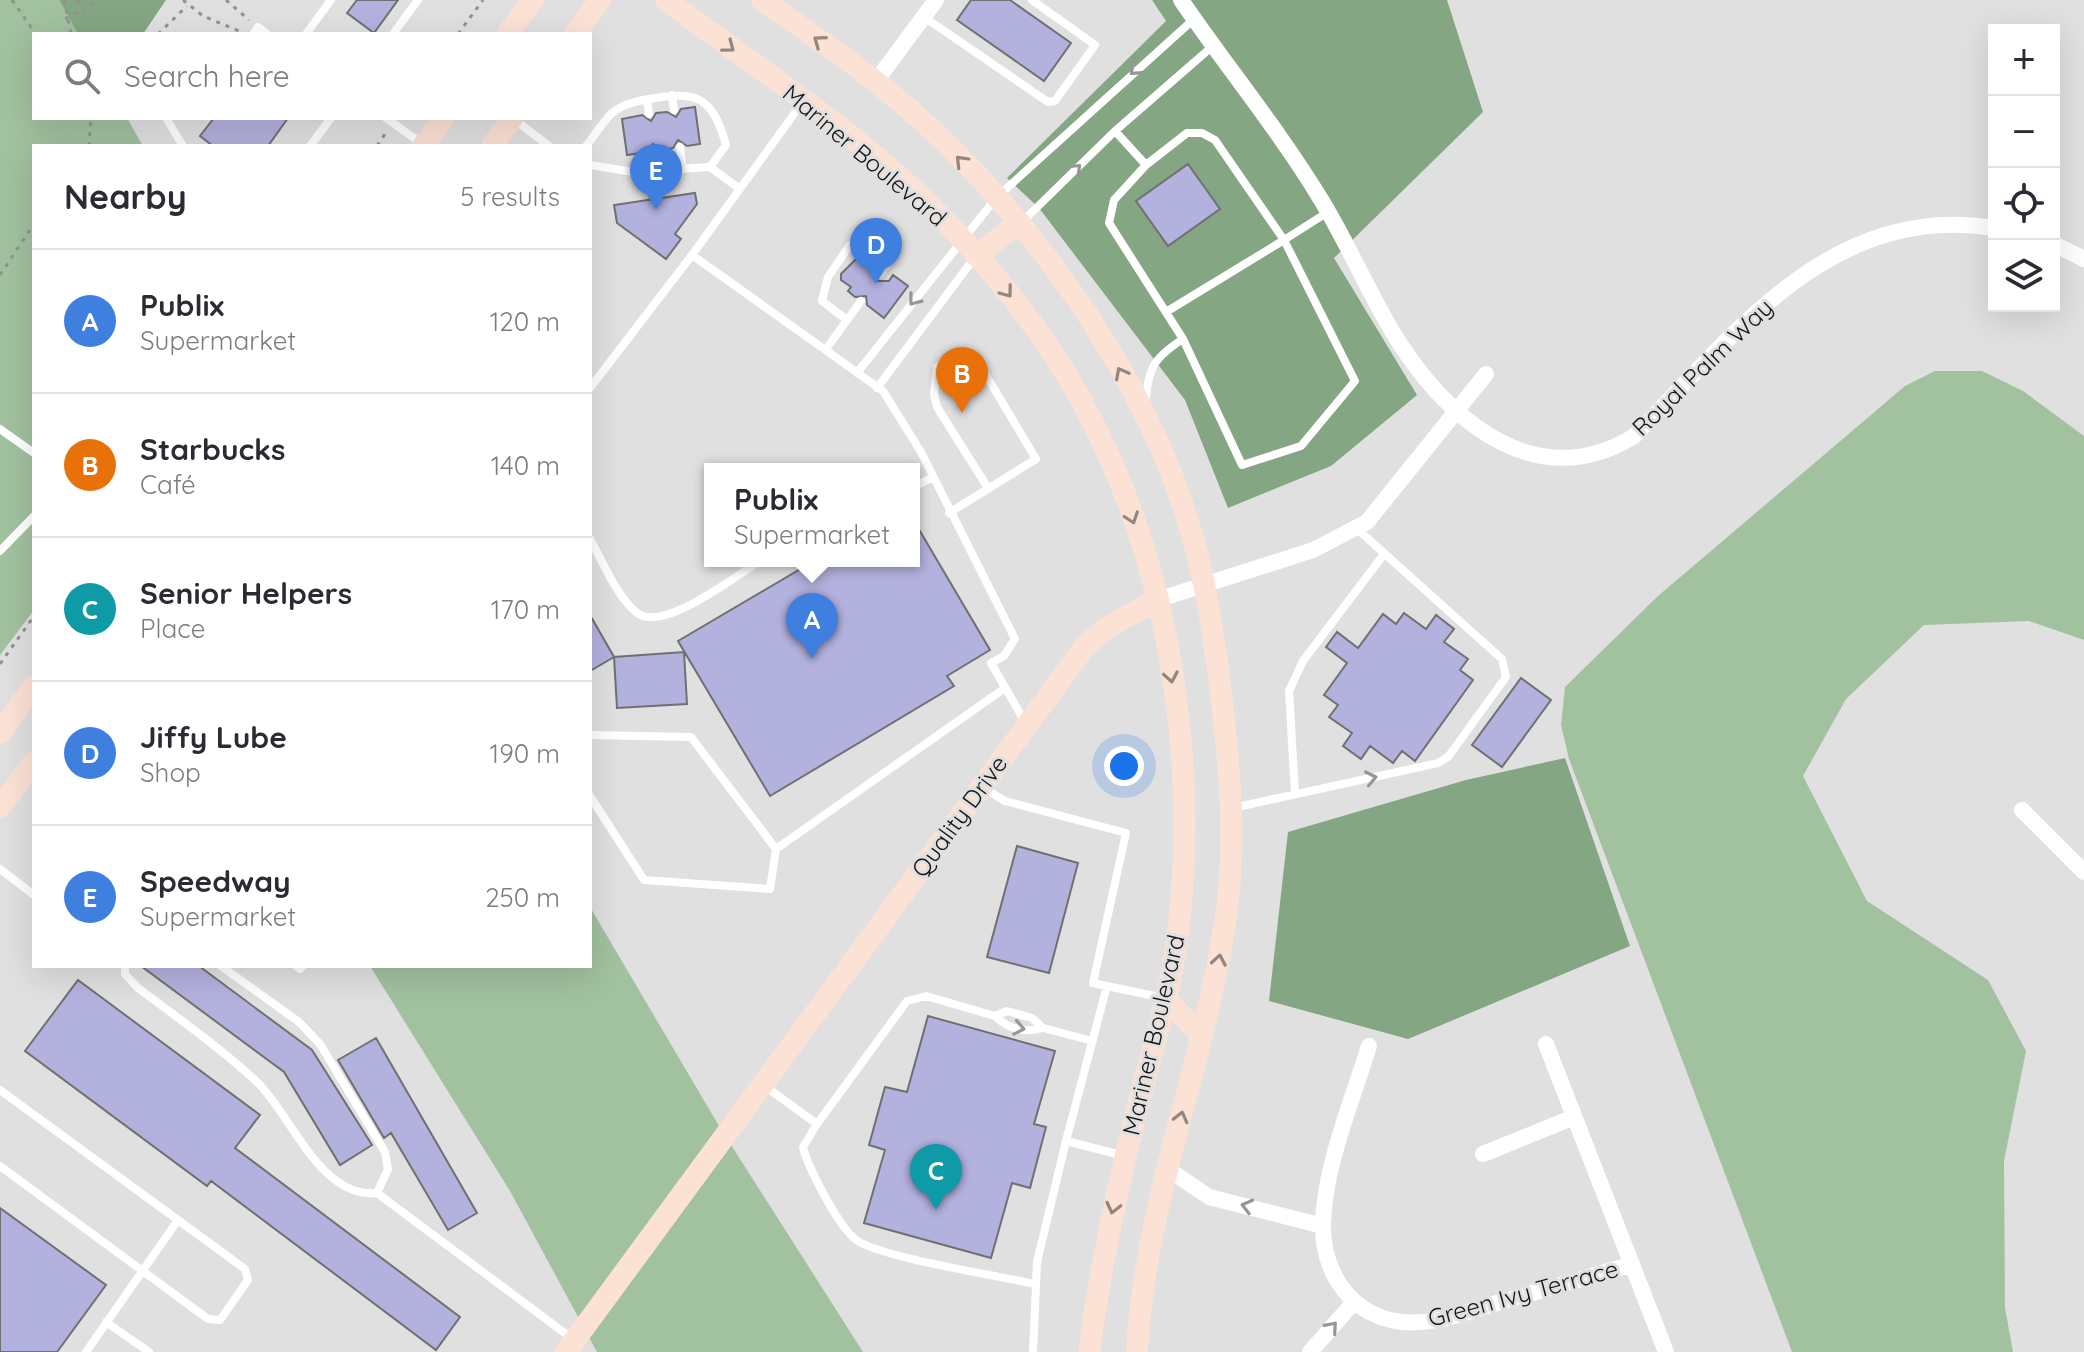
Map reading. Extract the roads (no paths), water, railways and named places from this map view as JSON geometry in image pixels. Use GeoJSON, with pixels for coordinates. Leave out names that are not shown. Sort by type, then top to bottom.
{"type":"FeatureCollection","features":[{"type":"Feature","properties":{"kind":"main road"},"geometry":{"type":"LineString","coordinates":[[509,32],[533,0]]}},
{"type":"Feature","properties":{"kind":"main road"},"geometry":{"type":"LineString","coordinates":[[576,32],[600,0]]}},
{"type":"Feature","properties":{"kind":"main road","name":"Mariner Boulevard"},"geometry":{"type":"LineString","coordinates":[[666,0],[803,102],[912,189],[969,246],[1035,330],[1102,440],[1143,550],[1157,600],[1180,727],[1187,837],[1175,955],[1101,1263],[1089,1352]]}},
{"type":"Feature","properties":{"kind":"main road","name":"Mariner Boulevard"},"geometry":{"type":"LineString","coordinates":[[762,0],[876,81],[1020,223],[1080,304],[1143,415],[1192,532],[1205,585],[1216,654],[1232,808],[1226,917],[1202,1036],[1168,1169],[1148,1266],[1137,1352]]}},
{"type":"Feature","properties":{"kind":"main road"},"geometry":{"type":"LineString","coordinates":[[425,144],[443,120]]}},
{"type":"Feature","properties":{"kind":"main road"},"geometry":{"type":"LineString","coordinates":[[493,144],[511,120]]}},
{"type":"Feature","properties":{"kind":"main road"},"geometry":{"type":"LineString","coordinates":[[969,246],[1020,223]]}},
{"type":"Feature","properties":{"kind":"main road","name":"Quality Drive"},"geometry":{"type":"LineString","coordinates":[[570,1346],[1086,645],[1108,627],[1157,600]]}},
{"type":"Feature","properties":{"kind":"main road"},"geometry":{"type":"LineString","coordinates":[[0,733],[32,689]]}},
{"type":"Feature","properties":{"kind":"main road"},"geometry":{"type":"LineString","coordinates":[[0,807],[32,765]]}},
{"type":"Feature","properties":{"kind":"main road"},"geometry":{"type":"LineString","coordinates":[[1165,998],[1202,1036]]}},
{"type":"Feature","properties":{"kind":"street"},"geometry":{"type":"LineString","coordinates":[[876,81],[936,0]]}},
{"type":"Feature","properties":{"kind":"street","name":"Royal Palm Way"},"geometry":{"type":"LineString","coordinates":[[1181,0],[1328,212],[1401,346],[1456,410],[1520,452],[1556,459],[1592,456],[1633,437],[1781,290],[1812,266],[1874,237],[1908,228],[1943,224],[1988,228]]}},
{"type":"Feature","properties":{"kind":"street"},"geometry":{"type":"LineString","coordinates":[[2060,247],[2084,259]]}},
{"type":"Feature","properties":{"kind":"street"},"geometry":{"type":"LineString","coordinates":[[1456,410],[1486,374]]}},
{"type":"Feature","properties":{"kind":"street","name":"Quality Drive"},"geometry":{"type":"LineString","coordinates":[[1157,600],[1313,550],[1367,522],[1399,487],[1456,410]]}},
{"type":"Feature","properties":{"kind":"street"},"geometry":{"type":"LineString","coordinates":[[2022,810],[2084,872]]}},
{"type":"Feature","properties":{"kind":"street"},"geometry":{"type":"LineString","coordinates":[[1546,1044],[1666,1352]]}},
{"type":"Feature","properties":{"kind":"street","name":"Green Ivy Terrace"},"geometry":{"type":"LineString","coordinates":[[1369,1046],[1334,1162],[1323,1226],[1326,1257],[1336,1284],[1354,1302],[1379,1317],[1405,1322],[1446,1318],[1632,1264]]}},
{"type":"Feature","properties":{"kind":"street"},"geometry":{"type":"LineString","coordinates":[[1483,1154],[1574,1117]]}},
{"type":"Feature","properties":{"kind":"street"},"geometry":{"type":"LineString","coordinates":[[1168,1169],[1209,1197],[1323,1226]]}},
{"type":"Feature","properties":{"kind":"street"},"geometry":{"type":"LineString","coordinates":[[1310,1352],[1354,1302]]}},
{"type":"Feature","properties":{"kind":"lane"},"geometry":{"type":"LineString","coordinates":[[307,32],[331,0]]}},
{"type":"Feature","properties":{"kind":"lane"},"geometry":{"type":"LineString","coordinates":[[394,32],[418,0]]}},
{"type":"Feature","properties":{"kind":"lane"},"geometry":{"type":"LineString","coordinates":[[923,17],[1048,102],[1055,101],[1095,45],[1032,0]]}},
{"type":"Feature","properties":{"kind":"lane"},"geometry":{"type":"LineString","coordinates":[[877,388],[969,246],[996,198],[1194,19]]}},
{"type":"Feature","properties":{"kind":"lane"},"geometry":{"type":"LineString","coordinates":[[1020,223],[1115,131],[1214,45]]}},
{"type":"Feature","properties":{"kind":"lane"},"geometry":{"type":"LineString","coordinates":[[588,144],[611,114],[647,99],[683,93],[706,104],[719,120],[726,145],[710,167]]}},
{"type":"Feature","properties":{"kind":"lane"},"geometry":{"type":"LineString","coordinates":[[672,95],[674,110]]}},
{"type":"Feature","properties":{"kind":"lane"},"geometry":{"type":"LineString","coordinates":[[647,99],[649,114]]}},
{"type":"Feature","properties":{"kind":"lane"},"geometry":{"type":"LineString","coordinates":[[592,385],[803,102]]}},
{"type":"Feature","properties":{"kind":"lane"},"geometry":{"type":"LineString","coordinates":[[167,120],[182,144]]}},
{"type":"Feature","properties":{"kind":"lane"},"geometry":{"type":"LineString","coordinates":[[312,144],[330,120]]}},
{"type":"Feature","properties":{"kind":"lane"},"geometry":{"type":"LineString","coordinates":[[389,120],[423,144]]}},
{"type":"Feature","properties":{"kind":"lane"},"geometry":{"type":"LineString","coordinates":[[515,120],[546,144]]}},
{"type":"Feature","properties":{"kind":"lane"},"geometry":{"type":"LineString","coordinates":[[1115,131],[1146,165]]}},
{"type":"Feature","properties":{"kind":"lane"},"geometry":{"type":"LineString","coordinates":[[1187,133],[1202,133],[1215,140],[1284,240],[1355,381],[1301,446],[1242,465],[1183,339],[1109,223],[1114,200],[1146,165],[1187,133]]}},
{"type":"Feature","properties":{"kind":"lane"},"geometry":{"type":"LineString","coordinates":[[680,147],[683,169]]}},
{"type":"Feature","properties":{"kind":"lane"},"geometry":{"type":"LineString","coordinates":[[654,151],[656,171]]}},
{"type":"Feature","properties":{"kind":"lane"},"geometry":{"type":"LineString","coordinates":[[592,165],[633,172],[710,167],[740,189]]}},
{"type":"Feature","properties":{"kind":"lane"},"geometry":{"type":"LineString","coordinates":[[1166,312],[1328,212]]}},
{"type":"Feature","properties":{"kind":"lane"},"geometry":{"type":"LineString","coordinates":[[847,320],[822,301],[828,277],[850,245],[872,241],[893,256],[880,275]]}},
{"type":"Feature","properties":{"kind":"lane"},"geometry":{"type":"LineString","coordinates":[[857,373],[969,246]]}},
{"type":"Feature","properties":{"kind":"lane"},"geometry":{"type":"LineString","coordinates":[[692,255],[883,391],[933,477],[1015,639],[1004,656],[991,663],[1026,723]]}},
{"type":"Feature","properties":{"kind":"lane"},"geometry":{"type":"LineString","coordinates":[[826,349],[861,301]]}},
{"type":"Feature","properties":{"kind":"lane"},"geometry":{"type":"LineString","coordinates":[[1143,415],[1150,367],[1164,351],[1183,339]]}},
{"type":"Feature","properties":{"kind":"lane"},"geometry":{"type":"LineString","coordinates":[[949,513],[1036,459],[974,355],[952,355],[937,367],[934,394],[937,407],[988,488]]}},
{"type":"Feature","properties":{"kind":"lane"},"geometry":{"type":"LineString","coordinates":[[0,429],[32,452]]}},
{"type":"Feature","properties":{"kind":"lane"},"geometry":{"type":"LineString","coordinates":[[920,484],[933,477]]}},
{"type":"Feature","properties":{"kind":"lane"},"geometry":{"type":"LineString","coordinates":[[1,548],[32,518]]}},
{"type":"Feature","properties":{"kind":"lane"},"geometry":{"type":"LineString","coordinates":[[1232,808],[1438,763],[1448,757],[1506,677],[1502,659],[1356,528]]}},
{"type":"Feature","properties":{"kind":"lane"},"geometry":{"type":"LineString","coordinates":[[592,542],[628,604],[638,615],[653,620],[681,610],[750,567]]}},
{"type":"Feature","properties":{"kind":"lane"},"geometry":{"type":"LineString","coordinates":[[1295,794],[1289,691],[1303,661],[1384,554]]}},
{"type":"Feature","properties":{"kind":"lane"},"geometry":{"type":"LineString","coordinates":[[776,849],[1005,688]]}},
{"type":"Feature","properties":{"kind":"lane"},"geometry":{"type":"LineString","coordinates":[[592,735],[691,737],[776,849],[770,889],[644,880],[592,799]]}},
{"type":"Feature","properties":{"kind":"lane"},"geometry":{"type":"LineString","coordinates":[[981,786],[1005,801],[1126,833],[1093,983],[1165,998]]}},
{"type":"Feature","properties":{"kind":"lane"},"geometry":{"type":"LineString","coordinates":[[0,869],[32,893]]}},
{"type":"Feature","properties":{"kind":"lane"},"geometry":{"type":"LineString","coordinates":[[125,968],[125,974],[138,988],[257,1082],[283,1110],[300,1142],[320,1166],[344,1186],[364,1194],[377,1193],[570,1346]]}},
{"type":"Feature","properties":{"kind":"lane"},"geometry":{"type":"LineString","coordinates":[[224,968],[299,1022],[320,1044],[385,1152],[388,1169],[377,1193]]}},
{"type":"Feature","properties":{"kind":"lane"},"geometry":{"type":"LineString","coordinates":[[1033,1352],[1037,1262],[1107,986]]}},
{"type":"Feature","properties":{"kind":"lane"},"geometry":{"type":"LineString","coordinates":[[1035,1284],[882,1251],[854,1239],[808,1168],[803,1147],[907,1001],[926,996],[995,1016],[1004,1025],[1029,1032],[1043,1028]]}},
{"type":"Feature","properties":{"kind":"lane"},"geometry":{"type":"LineString","coordinates":[[995,1016],[1007,1011],[1032,1018],[1043,1028],[1093,1041]]}},
{"type":"Feature","properties":{"kind":"lane"},"geometry":{"type":"LineString","coordinates":[[763,1085],[817,1124]]}},
{"type":"Feature","properties":{"kind":"lane"},"geometry":{"type":"LineString","coordinates":[[0,1090],[245,1269],[248,1280],[220,1320],[208,1319],[0,1166]]}},
{"type":"Feature","properties":{"kind":"lane"},"geometry":{"type":"LineString","coordinates":[[1066,1141],[1125,1156]]}},
{"type":"Feature","properties":{"kind":"lane"},"geometry":{"type":"LineString","coordinates":[[86,1352],[140,1269],[178,1220]]}},
{"type":"Feature","properties":{"kind":"lane"},"geometry":{"type":"LineString","coordinates":[[106,1322],[149,1352]]}},
{"type":"Feature","properties":{"kind":"place","name":"Speedway"},"geometry":{"type":"Point","coordinates":[656,210]}},
{"type":"Feature","properties":{"kind":"place","name":"Jiffy Lube"},"geometry":{"type":"Point","coordinates":[876,284]}},
{"type":"Feature","properties":{"kind":"place","name":"Starbucks"},"geometry":{"type":"Point","coordinates":[962,413]}},
{"type":"Feature","properties":{"kind":"place","name":"Publix"},"geometry":{"type":"Point","coordinates":[812,659]}},
{"type":"Feature","properties":{"kind":"place","name":"Senior Helpers"},"geometry":{"type":"Point","coordinates":[936,1210]}}]}
